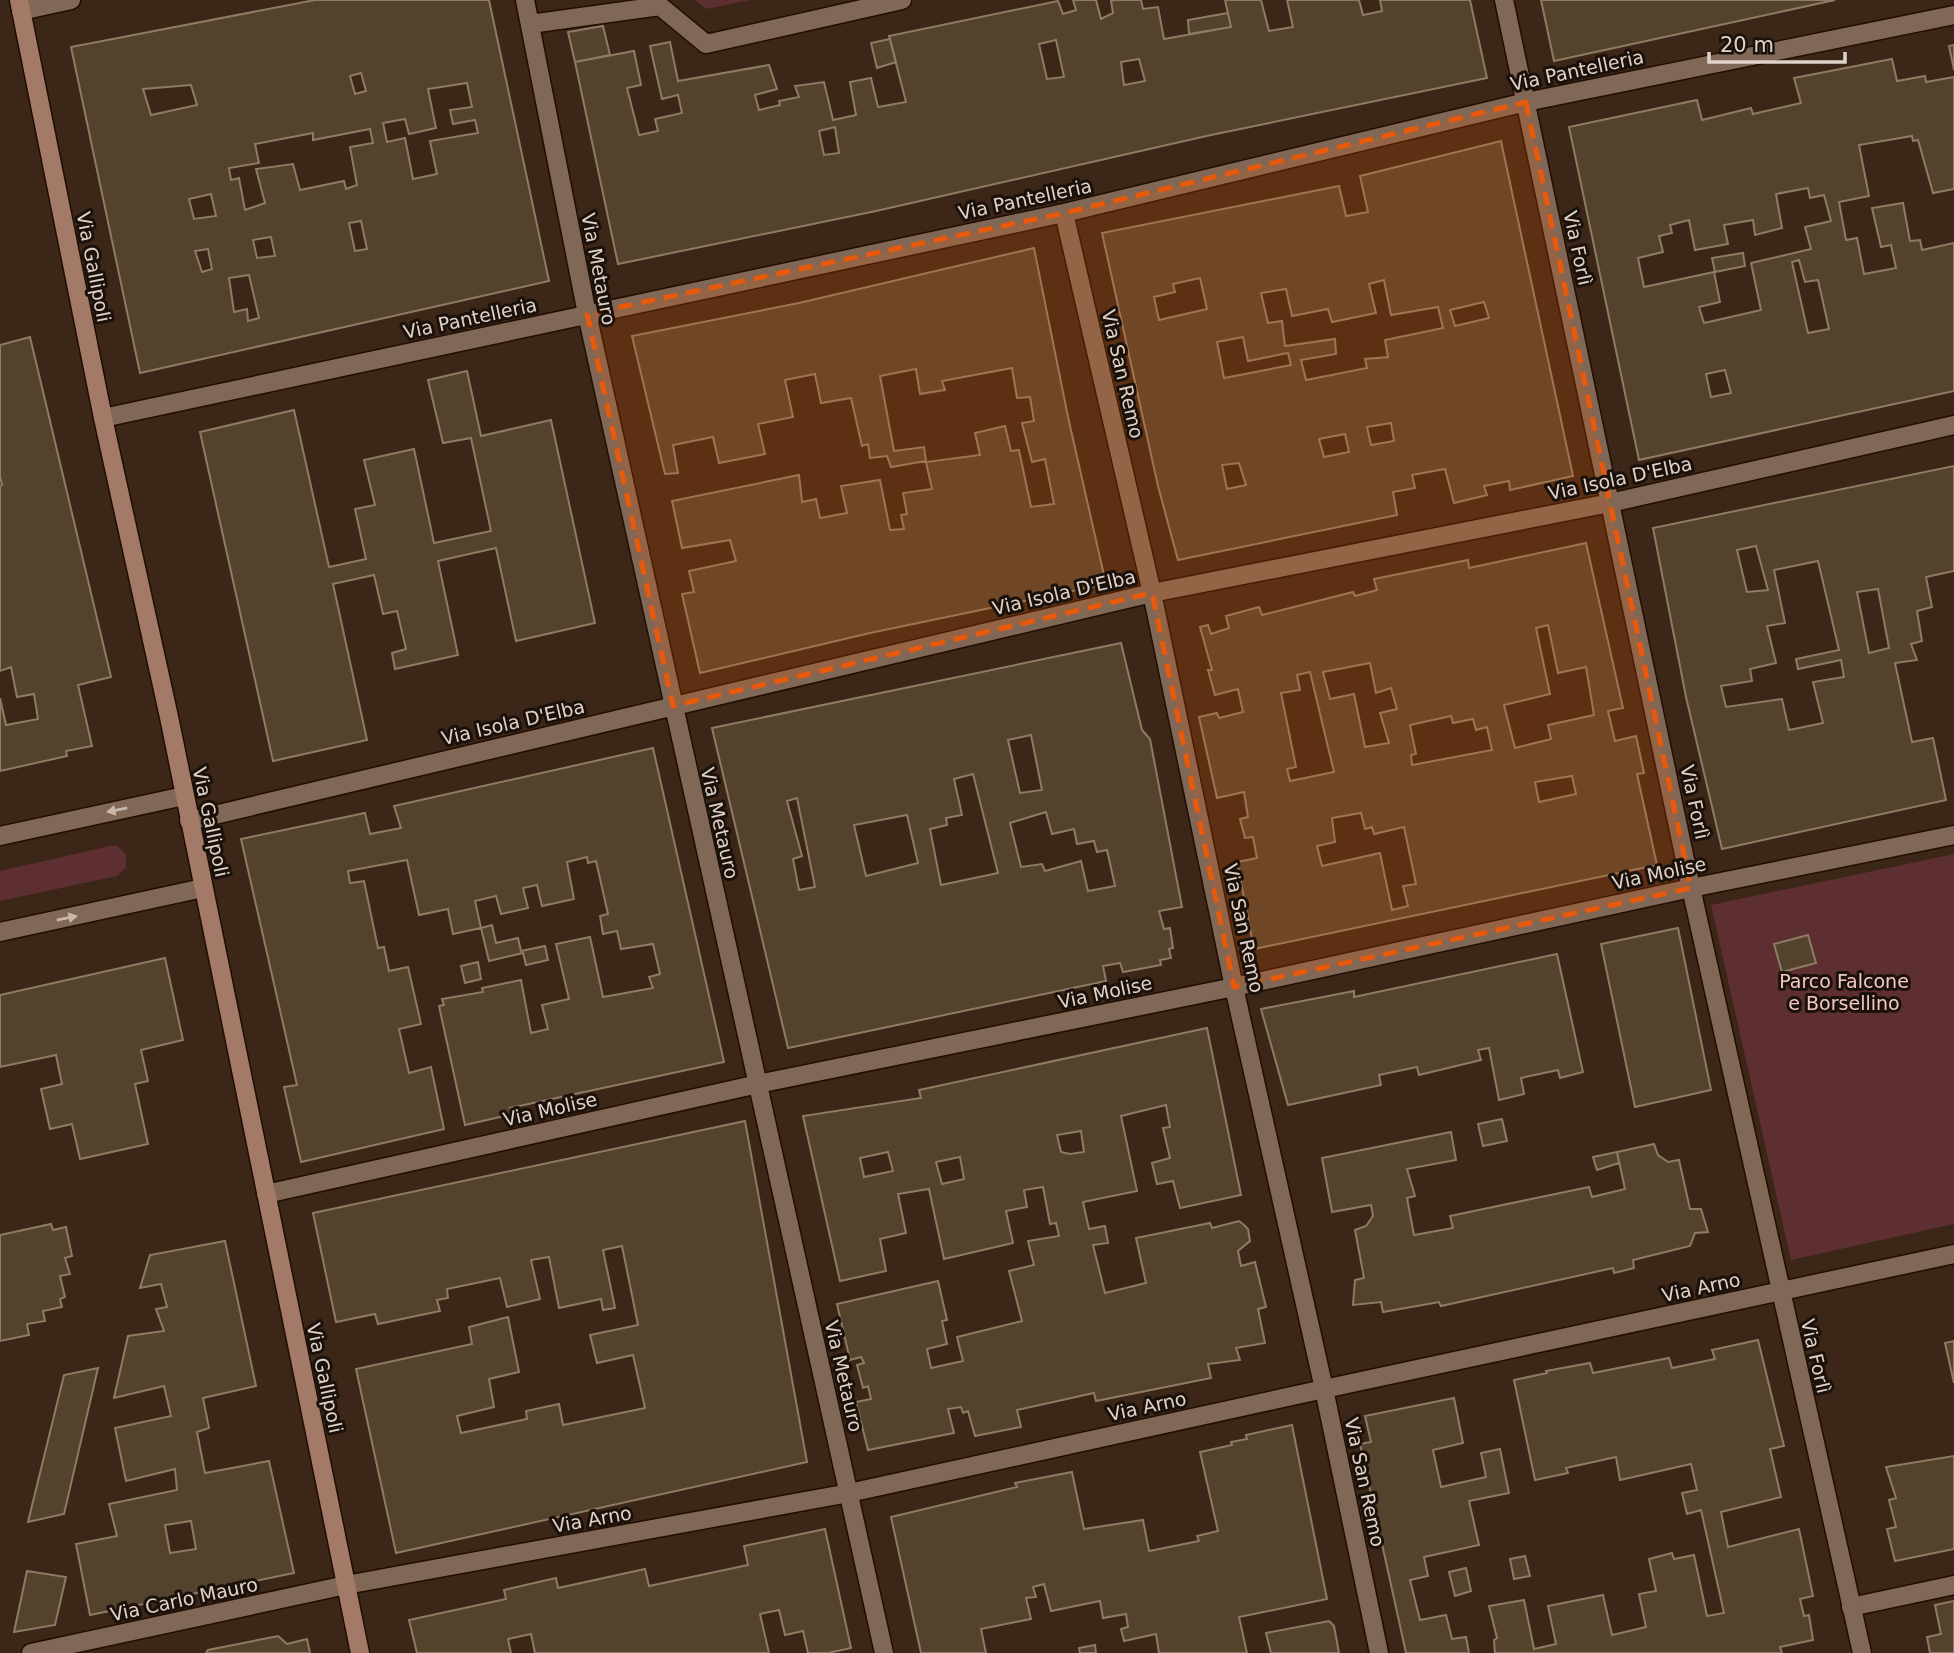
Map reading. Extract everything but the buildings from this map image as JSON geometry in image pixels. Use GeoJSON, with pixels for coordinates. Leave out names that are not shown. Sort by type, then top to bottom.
{"type":"FeatureCollection","features":[{"type":"Feature","properties":{"kind":"main road","name":"Via Gallipoli"},"geometry":{"type":"LineString","coordinates":[[20,6],[103,418],[169,717],[360,1653]]}},
{"type":"Feature","properties":{"kind":"street"},"geometry":{"type":"LineString","coordinates":[[20,6],[71,0]]}},
{"type":"Feature","properties":{"kind":"street","name":"Via Metauro"},"geometry":{"type":"LineString","coordinates":[[525,0],[587,314],[884,1653]]}},
{"type":"Feature","properties":{"kind":"street"},"geometry":{"type":"LineString","coordinates":[[530,24],[660,6],[706,44],[902,0]]}},
{"type":"Feature","properties":{"kind":"street","name":"Via Forlì"},"geometry":{"type":"LineString","coordinates":[[1504,0],[1691,888],[1862,1653]]}},
{"type":"Feature","properties":{"kind":"street","name":"Via Pantelleria"},"geometry":{"type":"LineString","coordinates":[[103,418],[1064,213],[1526,102],[1954,15]]}},
{"type":"Feature","properties":{"kind":"street","name":"Via San Remo"},"geometry":{"type":"LineString","coordinates":[[1064,213],[1152,593],[1234,987],[1324,1389],[1379,1653]]}},
{"type":"Feature","properties":{"kind":"street","name":"Via Isola D'Elba"},"geometry":{"type":"LineString","coordinates":[[189,821],[1152,593],[1610,503],[1954,425]]}},
{"type":"Feature","properties":{"kind":"street"},"geometry":{"type":"LineString","coordinates":[[0,836],[184,796]]}},
{"type":"Feature","properties":{"kind":"street","name":"Via Molise"},"geometry":{"type":"LineString","coordinates":[[266,1194],[758,1084],[1954,835]]}},
{"type":"Feature","properties":{"kind":"street"},"geometry":{"type":"LineString","coordinates":[[0,932],[203,888]]}},
{"type":"Feature","properties":{"kind":"street","name":"Via Arno"},"geometry":{"type":"LineString","coordinates":[[346,1585],[849,1493],[1954,1255]]}},
{"type":"Feature","properties":{"kind":"street","name":"Via Carlo Mauro"},"geometry":{"type":"LineString","coordinates":[[31,1653],[346,1585]]}},
{"type":"Feature","properties":{"kind":"street"},"geometry":{"type":"LineString","coordinates":[[1851,1607],[1954,1585]]}},
{"type":"Feature","properties":{"kind":"highlighted area"},"geometry":{"type":"Polygon","coordinates":[[[1526,102],[1691,888],[1234,987],[1152,593],[673,706],[587,314],[1064,213],[1526,102]]]}},
{"type":"Feature","properties":{"kind":"green space"},"geometry":{"type":"Polygon","coordinates":[[[695,0],[750,0],[706,9],[695,0]]]}},
{"type":"Feature","properties":{"kind":"green space"},"geometry":{"type":"Polygon","coordinates":[[[117,846],[126,854],[126,867],[117,876],[0,901],[0,871],[117,846]]]}},
{"type":"Feature","properties":{"kind":"green space","name":"Parco Falcone e Borsellino"},"geometry":{"type":"Polygon","coordinates":[[[1954,854],[1954,1224],[1791,1260],[1711,905],[1954,854]]]}}]}
